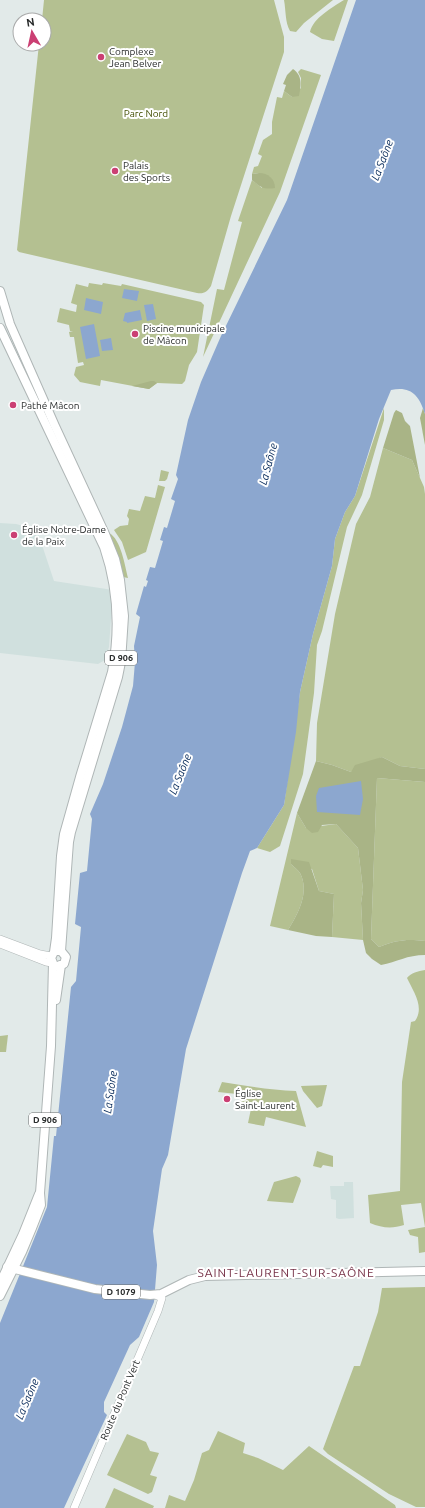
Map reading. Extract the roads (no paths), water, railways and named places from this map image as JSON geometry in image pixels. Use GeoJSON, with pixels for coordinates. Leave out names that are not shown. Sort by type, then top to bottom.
{"type":"FeatureCollection","features":[{"type":"Feature","properties":{"kind":"main road","name":"D 906"},"geometry":{"type":"LineString","coordinates":[[0,291],[10,324],[111,548],[120,580],[123,606],[121,662],[118,677],[71,832],[54,957]]}},
{"type":"Feature","properties":{"kind":"main road","name":"D 906"},"geometry":{"type":"LineString","coordinates":[[0,328],[99,535],[110,568],[116,601],[116,650],[112,672],[64,834],[61,856],[54,957],[52,1022],[40,1193],[41,1205],[25,1246],[0,1296]]}},
{"type":"Feature","properties":{"kind":"main road"},"geometry":{"type":"LineString","coordinates":[[0,939],[40,954],[54,957],[66,957],[65,962],[57,966],[54,957]]}},
{"type":"Feature","properties":{"kind":"main road"},"geometry":{"type":"LineString","coordinates":[[0,944],[46,962],[54,957]]}},
{"type":"Feature","properties":{"kind":"main road","name":"D 906"},"geometry":{"type":"LineString","coordinates":[[52,1022],[61,965]]}},
{"type":"Feature","properties":{"kind":"main road","name":"D 906"},"geometry":{"type":"LineString","coordinates":[[0,1304],[15,1274],[14,1268],[23,1234],[40,1193]]}},
{"type":"Feature","properties":{"kind":"main road","name":"D 906"},"geometry":{"type":"LineString","coordinates":[[0,1283],[14,1268]]}},
{"type":"Feature","properties":{"kind":"main road","name":"D 1079"},"geometry":{"type":"LineString","coordinates":[[14,1268],[95,1289],[159,1297],[189,1280],[205,1276],[425,1271]]}},
{"type":"Feature","properties":{"kind":"main road","name":"Route du Pont Vert"},"geometry":{"type":"LineString","coordinates":[[74,1508],[131,1374],[159,1297]]}},
{"type":"Feature","properties":{"kind":"water","name":"La Saône"},"geometry":{"type":"Polygon","coordinates":[[[356,0],[425,0],[425,414],[423,407],[413,393],[404,389],[391,390],[379,419],[355,496],[345,512],[335,539],[332,566],[313,634],[300,692],[296,732],[284,805],[257,848],[250,851],[186,1049],[168,1155],[162,1169],[153,1231],[157,1265],[154,1302],[139,1337],[130,1345],[104,1402],[104,1412],[107,1415],[64,1508],[0,1508],[0,1323],[47,1207],[54,1136],[56,1136],[71,987],[76,981],[81,927],[75,924],[80,873],[87,871],[92,819],[90,814],[103,784],[122,727],[133,686],[135,662],[134,646],[140,617],[136,614],[144,586],[146,587],[148,581],[146,580],[150,567],[155,568],[163,541],[160,540],[164,527],[167,528],[175,501],[171,499],[178,479],[176,475],[188,420],[201,382],[221,336],[287,200],[356,0]]]}},
{"type":"Feature","properties":{"kind":"water"},"geometry":{"type":"Polygon","coordinates":[[[124,289],[139,291],[137,301],[122,298],[124,289]]]}},
{"type":"Feature","properties":{"kind":"water"},"geometry":{"type":"Polygon","coordinates":[[[86,298],[103,302],[101,314],[84,310],[86,298]]]}},
{"type":"Feature","properties":{"kind":"water"},"geometry":{"type":"Polygon","coordinates":[[[153,304],[156,319],[147,321],[144,305],[153,304]]]}},
{"type":"Feature","properties":{"kind":"water"},"geometry":{"type":"Polygon","coordinates":[[[140,310],[142,320],[127,323],[123,321],[125,313],[140,310]]]}},
{"type":"Feature","properties":{"kind":"water"},"geometry":{"type":"Polygon","coordinates":[[[94,324],[100,356],[86,359],[80,327],[94,324]]]}},
{"type":"Feature","properties":{"kind":"water"},"geometry":{"type":"Polygon","coordinates":[[[111,338],[113,350],[102,351],[100,340],[111,338]]]}},
{"type":"Feature","properties":{"kind":"water"},"geometry":{"type":"Polygon","coordinates":[[[361,781],[363,799],[360,815],[317,812],[316,796],[319,788],[361,781]]]}},
{"type":"Feature","properties":{"kind":"place","name":"Complexe Jean Belver"},"geometry":{"type":"Point","coordinates":[101,57]}},
{"type":"Feature","properties":{"kind":"place","name":"Palais des Sports"},"geometry":{"type":"Point","coordinates":[115,171]}},
{"type":"Feature","properties":{"kind":"place","name":"Piscine municipale de Mâcon"},"geometry":{"type":"Point","coordinates":[135,334]}},
{"type":"Feature","properties":{"kind":"place","name":"Pathé Mâcon"},"geometry":{"type":"Point","coordinates":[13,405]}},
{"type":"Feature","properties":{"kind":"place","name":"Église Notre-Dame de la Paix"},"geometry":{"type":"Point","coordinates":[14,535]}},
{"type":"Feature","properties":{"kind":"place","name":"Église Saint-Laurent"},"geometry":{"type":"Point","coordinates":[227,1099]}},
{"type":"Feature","properties":{"kind":"district","name":"SAINT-LAURENT-SUR-SAÔNE"},"geometry":{"type":"Point","coordinates":[286,1272]}},
{"type":"Feature","properties":{"kind":"park label","name":"Parc Nord"},"geometry":{"type":"Point","coordinates":[146,113]}}]}
